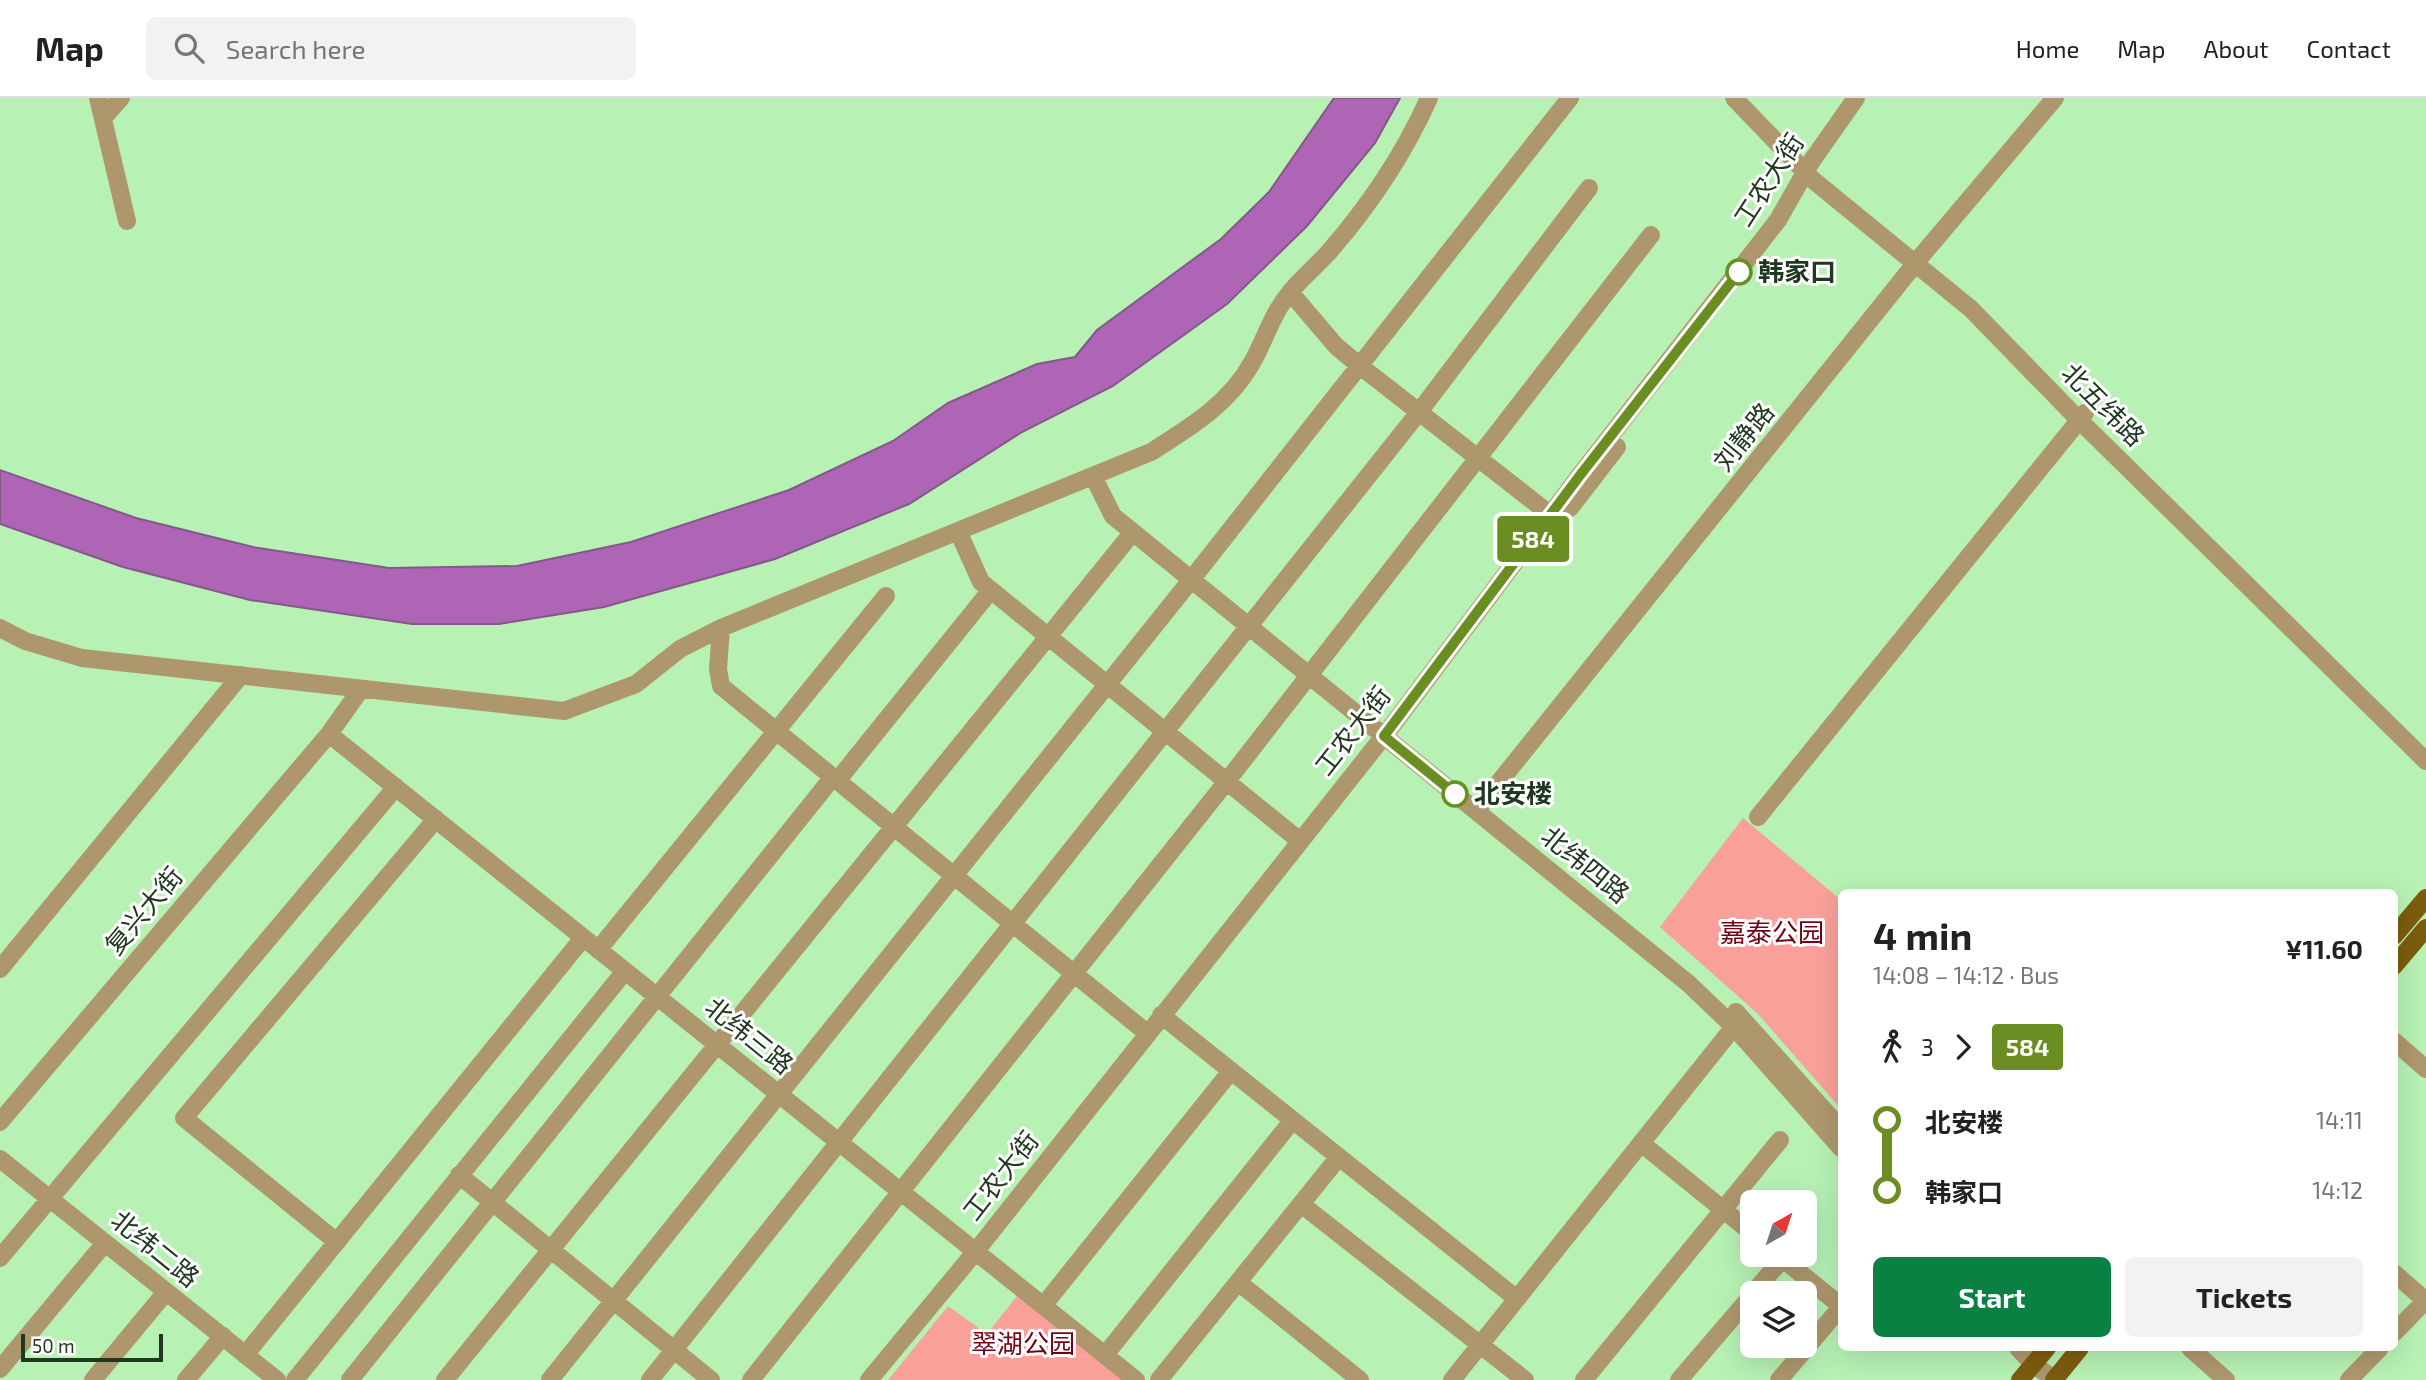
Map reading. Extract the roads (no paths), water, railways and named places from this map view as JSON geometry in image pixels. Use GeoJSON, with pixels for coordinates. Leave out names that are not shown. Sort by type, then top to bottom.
{"type":"FeatureCollection","features":[{"type":"Feature","properties":{"kind":"main road"},"geometry":{"type":"LineString","coordinates":[[2398,931],[2426,898]]}},
{"type":"Feature","properties":{"kind":"main road"},"geometry":{"type":"LineString","coordinates":[[2398,962],[2426,928]]}},
{"type":"Feature","properties":{"kind":"main road"},"geometry":{"type":"LineString","coordinates":[[2054,1380],[2078,1351]]}},
{"type":"Feature","properties":{"kind":"main road"},"geometry":{"type":"LineString","coordinates":[[2020,1380],[2039,1353]]}},
{"type":"Feature","properties":{"kind":"street"},"geometry":{"type":"LineString","coordinates":[[98,98],[127,221]]}},
{"type":"Feature","properties":{"kind":"street"},"geometry":{"type":"LineString","coordinates":[[103,118],[121,98]]}},
{"type":"Feature","properties":{"kind":"street"},"geometry":{"type":"LineString","coordinates":[[0,628],[24,641],[82,658],[564,711],[636,684],[680,649],[721,628],[1152,452],[1199,422],[1231,392],[1252,362],[1270,321],[1290,292],[1328,253],[1376,193],[1418,123],[1429,98]]}},
{"type":"Feature","properties":{"kind":"street"},"geometry":{"type":"LineString","coordinates":[[550,1380],[1191,580],[1570,98]]}},
{"type":"Feature","properties":{"kind":"street","name":"北五纬路"},"geometry":{"type":"LineString","coordinates":[[1734,98],[1812,171],[1985,310],[2082,416],[2426,761]]}},
{"type":"Feature","properties":{"kind":"street","name":"工农大街"},"geometry":{"type":"LineString","coordinates":[[1391,734],[1551,515],[1770,230],[1812,171],[1856,98]]}},
{"type":"Feature","properties":{"kind":"street","name":"刘静路"},"geometry":{"type":"LineString","coordinates":[[1480,806],[1919,259],[2055,98]]}},
{"type":"Feature","properties":{"kind":"street","name":"工农大街"},"geometry":{"type":"LineString","coordinates":[[869,1380],[975,1251],[1300,841],[1391,734],[1758,266],[1786,228],[1812,171]]}},
{"type":"Feature","properties":{"kind":"street"},"geometry":{"type":"LineString","coordinates":[[650,1380],[841,1144],[1419,412],[1589,188]]}},
{"type":"Feature","properties":{"kind":"street"},"geometry":{"type":"LineString","coordinates":[[751,1380],[1310,676],[1651,235]]}},
{"type":"Feature","properties":{"kind":"street"},"geometry":{"type":"LineString","coordinates":[[1290,292],[1336,346],[1551,515]]}},
{"type":"Feature","properties":{"kind":"street"},"geometry":{"type":"LineString","coordinates":[[1758,817],[2082,416]]}},
{"type":"Feature","properties":{"kind":"street","name":"北五纬路"},"geometry":{"type":"LineString","coordinates":[[2082,416],[2426,748]]}},
{"type":"Feature","properties":{"kind":"street","name":"北纬四路"},"geometry":{"type":"LineString","coordinates":[[1093,476],[1114,516],[1191,580],[1310,676],[1391,734],[1694,973],[1838,1144]]}},
{"type":"Feature","properties":{"kind":"street"},"geometry":{"type":"LineString","coordinates":[[958,531],[981,582],[1300,841]]}},
{"type":"Feature","properties":{"kind":"street"},"geometry":{"type":"LineString","coordinates":[[445,1380],[719,1046],[1133,532]]}},
{"type":"Feature","properties":{"kind":"street"},"geometry":{"type":"LineString","coordinates":[[350,1380],[656,996],[991,590]]}},
{"type":"Feature","properties":{"kind":"street"},"geometry":{"type":"LineString","coordinates":[[598,950],[887,596]]}},
{"type":"Feature","properties":{"kind":"street"},"geometry":{"type":"LineString","coordinates":[[721,628],[718,668],[721,687],[1147,1033]]}},
{"type":"Feature","properties":{"kind":"street"},"geometry":{"type":"LineString","coordinates":[[0,969],[241,675]]}},
{"type":"Feature","properties":{"kind":"street","name":"复兴大街"},"geometry":{"type":"LineString","coordinates":[[0,1122],[329,734],[361,688]]}},
{"type":"Feature","properties":{"kind":"street","name":"北纬三路"},"geometry":{"type":"LineString","coordinates":[[329,734],[1136,1380]]}},
{"type":"Feature","properties":{"kind":"street"},"geometry":{"type":"LineString","coordinates":[[0,1258],[396,787]]}},
{"type":"Feature","properties":{"kind":"street"},"geometry":{"type":"LineString","coordinates":[[337,1242],[184,1118],[436,819]]}},
{"type":"Feature","properties":{"kind":"street"},"geometry":{"type":"LineString","coordinates":[[245,1355],[583,937]]}},
{"type":"Feature","properties":{"kind":"street"},"geometry":{"type":"LineString","coordinates":[[295,1380],[625,971]]}},
{"type":"Feature","properties":{"kind":"street"},"geometry":{"type":"LineString","coordinates":[[1161,1015],[1517,1300]]}},
{"type":"Feature","properties":{"kind":"street"},"geometry":{"type":"LineString","coordinates":[[1452,1380],[1737,1023]]}},
{"type":"Feature","properties":{"kind":"street","name":"北纬四路"},"geometry":{"type":"LineString","coordinates":[[1737,1023],[1838,1126]]}},
{"type":"Feature","properties":{"kind":"street"},"geometry":{"type":"LineString","coordinates":[[2398,1044],[2426,1069]]}},
{"type":"Feature","properties":{"kind":"street"},"geometry":{"type":"LineString","coordinates":[[1043,1306],[1231,1071]]}},
{"type":"Feature","properties":{"kind":"street"},"geometry":{"type":"LineString","coordinates":[[1105,1355],[1292,1121]]}},
{"type":"Feature","properties":{"kind":"street"},"geometry":{"type":"LineString","coordinates":[[1584,1380],[1780,1140]]}},
{"type":"Feature","properties":{"kind":"street"},"geometry":{"type":"LineString","coordinates":[[1641,1143],[1740,1223]]}},
{"type":"Feature","properties":{"kind":"street"},"geometry":{"type":"LineString","coordinates":[[1159,1380],[1338,1158]]}},
{"type":"Feature","properties":{"kind":"street","name":"北纬二路"},"geometry":{"type":"LineString","coordinates":[[0,1159],[277,1380]]}},
{"type":"Feature","properties":{"kind":"street"},"geometry":{"type":"LineString","coordinates":[[459,1175],[711,1380]]}},
{"type":"Feature","properties":{"kind":"street"},"geometry":{"type":"LineString","coordinates":[[1301,1204],[1525,1380]]}},
{"type":"Feature","properties":{"kind":"street"},"geometry":{"type":"LineString","coordinates":[[0,1369],[105,1243]]}},
{"type":"Feature","properties":{"kind":"street"},"geometry":{"type":"LineString","coordinates":[[1793,1267],[1838,1304]]}},
{"type":"Feature","properties":{"kind":"street"},"geometry":{"type":"LineString","coordinates":[[2398,1276],[2426,1300],[2398,1329]]}},
{"type":"Feature","properties":{"kind":"street"},"geometry":{"type":"LineString","coordinates":[[1238,1283],[1360,1380]]}},
{"type":"Feature","properties":{"kind":"street"},"geometry":{"type":"LineString","coordinates":[[93,1380],[166,1292]]}},
{"type":"Feature","properties":{"kind":"street"},"geometry":{"type":"LineString","coordinates":[[1679,1380],[1740,1308]]}},
{"type":"Feature","properties":{"kind":"street"},"geometry":{"type":"LineString","coordinates":[[1779,1380],[1838,1310]]}},
{"type":"Feature","properties":{"kind":"street"},"geometry":{"type":"LineString","coordinates":[[186,1380],[223,1336]]}},
{"type":"Feature","properties":{"kind":"street"},"geometry":{"type":"LineString","coordinates":[[2193,1351],[2226,1380]]}},
{"type":"Feature","properties":{"kind":"street"},"geometry":{"type":"LineString","coordinates":[[2349,1380],[2377,1351]]}},
{"type":"Feature","properties":{"kind":"street"},"geometry":{"type":"LineString","coordinates":[[2039,1353],[2054,1380]]}},
{"type":"Feature","properties":{"kind":"place","name":"韩家口"},"geometry":{"type":"Point","coordinates":[1739,272]}},
{"type":"Feature","properties":{"kind":"place","name":"北安楼"},"geometry":{"type":"Point","coordinates":[1455,794]}},
{"type":"Feature","properties":{"kind":"park label","name":"嘉泰公园"},"geometry":{"type":"Point","coordinates":[1772,933]}},
{"type":"Feature","properties":{"kind":"park label","name":"翠湖公园"},"geometry":{"type":"Point","coordinates":[1023,1344]}}]}
